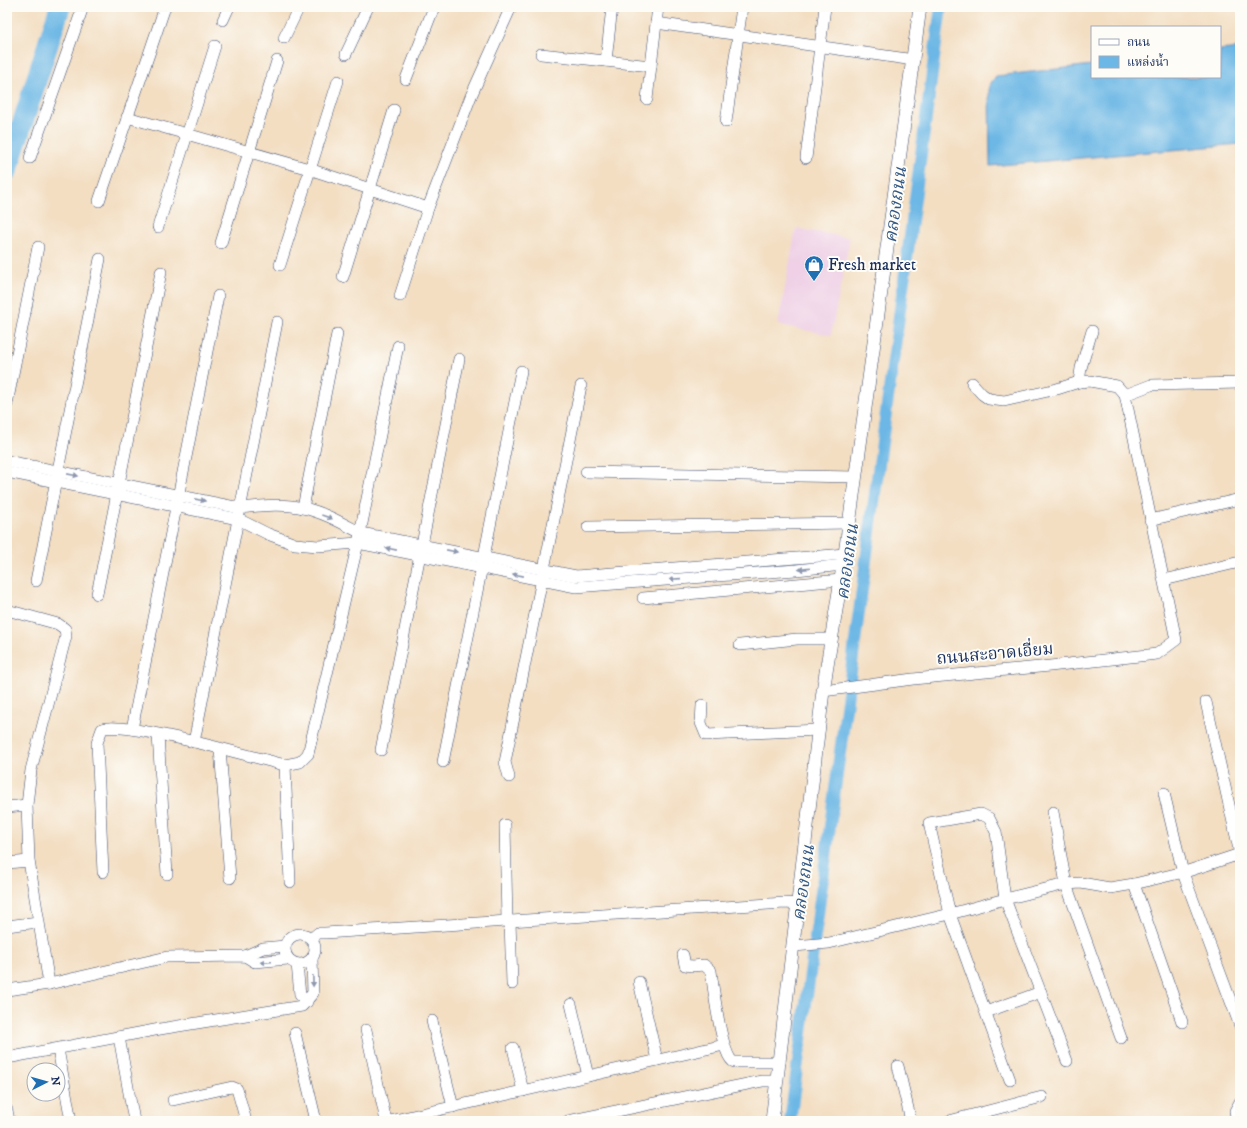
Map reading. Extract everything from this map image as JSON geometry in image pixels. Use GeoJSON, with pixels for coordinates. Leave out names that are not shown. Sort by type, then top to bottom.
{"type":"FeatureCollection","features":[{"type":"Feature","properties":{"kind":"street"},"geometry":{"type":"LineString","coordinates":[[30,158],[83,7]]}},
{"type":"Feature","properties":{"kind":"street"},"geometry":{"type":"LineString","coordinates":[[99,201],[165,7]]}},
{"type":"Feature","properties":{"kind":"street"},"geometry":{"type":"LineString","coordinates":[[223,20],[229,7]]}},
{"type":"Feature","properties":{"kind":"street"},"geometry":{"type":"LineString","coordinates":[[284,38],[299,7]]}},
{"type":"Feature","properties":{"kind":"street"},"geometry":{"type":"LineString","coordinates":[[346,54],[368,7]]}},
{"type":"Feature","properties":{"kind":"street"},"geometry":{"type":"LineString","coordinates":[[406,78],[434,7]]}},
{"type":"Feature","properties":{"kind":"street"},"geometry":{"type":"LineString","coordinates":[[400,296],[428,208],[471,96],[512,7]]}},
{"type":"Feature","properties":{"kind":"street"},"geometry":{"type":"LineString","coordinates":[[606,61],[612,7]]}},
{"type":"Feature","properties":{"kind":"street"},"geometry":{"type":"LineString","coordinates":[[647,99],[658,7]]}},
{"type":"Feature","properties":{"kind":"street"},"geometry":{"type":"LineString","coordinates":[[726,122],[742,7]]}},
{"type":"Feature","properties":{"kind":"street"},"geometry":{"type":"LineString","coordinates":[[806,158],[825,7]]}},
{"type":"Feature","properties":{"kind":"street"},"geometry":{"type":"LineString","coordinates":[[772,1121],[799,946],[798,904],[823,691],[856,477],[914,60],[920,7]]}},
{"type":"Feature","properties":{"kind":"street"},"geometry":{"type":"LineString","coordinates":[[656,23],[914,60]]}},
{"type":"Feature","properties":{"kind":"street"},"geometry":{"type":"LineString","coordinates":[[158,226],[215,46]]}},
{"type":"Feature","properties":{"kind":"street"},"geometry":{"type":"LineString","coordinates":[[541,54],[651,66]]}},
{"type":"Feature","properties":{"kind":"street"},"geometry":{"type":"LineString","coordinates":[[221,243],[277,61]]}},
{"type":"Feature","properties":{"kind":"street"},"geometry":{"type":"LineString","coordinates":[[280,265],[309,169],[338,81]]}},
{"type":"Feature","properties":{"kind":"street"},"geometry":{"type":"LineString","coordinates":[[343,277],[371,190],[394,110]]}},
{"type":"Feature","properties":{"kind":"street"},"geometry":{"type":"LineString","coordinates":[[127,117],[248,153],[309,169],[428,208]]}},
{"type":"Feature","properties":{"kind":"street"},"geometry":{"type":"LineString","coordinates":[[7,404],[38,247]]}},
{"type":"Feature","properties":{"kind":"street"},"geometry":{"type":"LineString","coordinates":[[36,581],[100,260]]}},
{"type":"Feature","properties":{"kind":"street"},"geometry":{"type":"LineString","coordinates":[[97,594],[161,272]]}},
{"type":"Feature","properties":{"kind":"street"},"geometry":{"type":"LineString","coordinates":[[132,729],[218,296]]}},
{"type":"Feature","properties":{"kind":"street"},"geometry":{"type":"LineString","coordinates":[[194,742],[278,322]]}},
{"type":"Feature","properties":{"kind":"street"},"geometry":{"type":"LineString","coordinates":[[1079,382],[1092,331]]}},
{"type":"Feature","properties":{"kind":"street"},"geometry":{"type":"LineString","coordinates":[[302,508],[337,334]]}},
{"type":"Feature","properties":{"kind":"street"},"geometry":{"type":"LineString","coordinates":[[103,872],[96,743],[102,729],[107,727],[132,729],[194,742],[286,765],[300,762],[308,754],[360,538],[398,346]]}},
{"type":"Feature","properties":{"kind":"street"},"geometry":{"type":"LineString","coordinates":[[381,750],[459,359]]}},
{"type":"Feature","properties":{"kind":"street"},"geometry":{"type":"LineString","coordinates":[[443,762],[521,371]]}},
{"type":"Feature","properties":{"kind":"street"},"geometry":{"type":"LineString","coordinates":[[972,383],[982,394],[990,399],[1004,401],[1057,390],[1079,382],[1090,381],[1117,386],[1125,395],[1150,520],[1164,580],[1240,562]]}},
{"type":"Feature","properties":{"kind":"street"},"geometry":{"type":"LineString","coordinates":[[1125,395],[1151,385],[1240,383]]}},
{"type":"Feature","properties":{"kind":"street"},"geometry":{"type":"LineString","coordinates":[[508,777],[505,762],[581,386]]}},
{"type":"Feature","properties":{"kind":"street"},"geometry":{"type":"LineString","coordinates":[[7,462],[56,477]]}},
{"type":"Feature","properties":{"kind":"street"},"geometry":{"type":"LineString","coordinates":[[7,472],[56,477],[239,514],[268,534],[295,544],[318,546],[360,538],[543,575],[608,579],[796,570],[844,560]]}},
{"type":"Feature","properties":{"kind":"street"},"geometry":{"type":"LineString","coordinates":[[586,472],[856,477]]}},
{"type":"Feature","properties":{"kind":"street"},"geometry":{"type":"LineString","coordinates":[[1150,520],[1240,499]]}},
{"type":"Feature","properties":{"kind":"street"},"geometry":{"type":"LineString","coordinates":[[239,514],[272,505],[302,508],[336,520],[360,538]]}},
{"type":"Feature","properties":{"kind":"street"},"geometry":{"type":"LineString","coordinates":[[588,527],[849,523]]}},
{"type":"Feature","properties":{"kind":"street"},"geometry":{"type":"LineString","coordinates":[[643,598],[841,580]]}},
{"type":"Feature","properties":{"kind":"street","name":"ถนนสะอาดเอี่ยม"},"geometry":{"type":"LineString","coordinates":[[823,691],[913,679],[1157,654],[1176,640],[1164,580]]}},
{"type":"Feature","properties":{"kind":"street"},"geometry":{"type":"LineString","coordinates":[[7,610],[58,624],[65,629],[66,636],[31,770],[27,805],[29,861],[49,984]]}},
{"type":"Feature","properties":{"kind":"street"},"geometry":{"type":"LineString","coordinates":[[740,646],[797,640],[832,639]]}},
{"type":"Feature","properties":{"kind":"street"},"geometry":{"type":"LineString","coordinates":[[799,946],[829,943],[1066,884],[1081,883],[1110,888],[1134,884],[1183,872],[1240,854],[1206,702]]}},
{"type":"Feature","properties":{"kind":"street"},"geometry":{"type":"LineString","coordinates":[[702,705],[701,723],[706,736],[819,730]]}},
{"type":"Feature","properties":{"kind":"street"},"geometry":{"type":"LineString","coordinates":[[158,735],[167,874]]}},
{"type":"Feature","properties":{"kind":"street"},"geometry":{"type":"LineString","coordinates":[[220,749],[230,878]]}},
{"type":"Feature","properties":{"kind":"street"},"geometry":{"type":"LineString","coordinates":[[286,765],[290,882]]}},
{"type":"Feature","properties":{"kind":"street"},"geometry":{"type":"LineString","coordinates":[[1164,793],[1183,872],[1240,1026]]}},
{"type":"Feature","properties":{"kind":"street"},"geometry":{"type":"LineString","coordinates":[[7,807],[27,805]]}},
{"type":"Feature","properties":{"kind":"street"},"geometry":{"type":"LineString","coordinates":[[1052,812],[1066,884],[1121,1038]]}},
{"type":"Feature","properties":{"kind":"street"},"geometry":{"type":"LineString","coordinates":[[1010,1080],[950,914],[929,824],[981,814],[989,818],[996,832],[1005,898],[1067,1060]]}},
{"type":"Feature","properties":{"kind":"street"},"geometry":{"type":"LineString","coordinates":[[505,825],[512,984]]}},
{"type":"Feature","properties":{"kind":"street"},"geometry":{"type":"LineString","coordinates":[[7,863],[29,861]]}},
{"type":"Feature","properties":{"kind":"street"},"geometry":{"type":"LineString","coordinates":[[1134,884],[1182,1022]]}},
{"type":"Feature","properties":{"kind":"street"},"geometry":{"type":"LineString","coordinates":[[311,939],[318,933],[325,932],[777,904],[798,904]]}},
{"type":"Feature","properties":{"kind":"street"},"geometry":{"type":"LineString","coordinates":[[7,926],[38,922]]}},
{"type":"Feature","properties":{"kind":"street"},"geometry":{"type":"LineString","coordinates":[[7,1058],[160,1029],[296,1008],[307,1002],[314,993],[312,958],[314,946],[311,939],[306,935],[299,934],[288,940],[285,946],[285,953],[292,961],[300,995],[307,1002]]}},
{"type":"Feature","properties":{"kind":"street"},"geometry":{"type":"LineString","coordinates":[[7,990],[49,984],[167,957],[246,956],[263,948],[285,946]]}},
{"type":"Feature","properties":{"kind":"street"},"geometry":{"type":"LineString","coordinates":[[684,954],[685,965],[704,965],[711,971],[724,1045],[728,1059],[732,1062],[780,1062]]}},
{"type":"Feature","properties":{"kind":"street"},"geometry":{"type":"LineString","coordinates":[[246,956],[255,962],[307,962],[312,958]]}},
{"type":"Feature","properties":{"kind":"street"},"geometry":{"type":"LineString","coordinates":[[639,982],[657,1060]]}},
{"type":"Feature","properties":{"kind":"street"},"geometry":{"type":"LineString","coordinates":[[986,1012],[1041,992]]}},
{"type":"Feature","properties":{"kind":"street"},"geometry":{"type":"LineString","coordinates":[[571,1004],[588,1076]]}},
{"type":"Feature","properties":{"kind":"street"},"geometry":{"type":"LineString","coordinates":[[432,1021],[454,1107]]}},
{"type":"Feature","properties":{"kind":"street"},"geometry":{"type":"LineString","coordinates":[[366,1030],[386,1121]]}},
{"type":"Feature","properties":{"kind":"street"},"geometry":{"type":"LineString","coordinates":[[295,1033],[316,1121]]}},
{"type":"Feature","properties":{"kind":"street"},"geometry":{"type":"LineString","coordinates":[[119,1037],[134,1121]]}},
{"type":"Feature","properties":{"kind":"street"},"geometry":{"type":"LineString","coordinates":[[390,1121],[724,1045]]}},
{"type":"Feature","properties":{"kind":"street"},"geometry":{"type":"LineString","coordinates":[[58,1048],[71,1121]]}},
{"type":"Feature","properties":{"kind":"street"},"geometry":{"type":"LineString","coordinates":[[513,1048],[523,1091]]}},
{"type":"Feature","properties":{"kind":"street"},"geometry":{"type":"LineString","coordinates":[[898,1066],[911,1121]]}},
{"type":"Feature","properties":{"kind":"street"},"geometry":{"type":"LineString","coordinates":[[568,1121],[593,1118],[762,1081],[777,1081]]}},
{"type":"Feature","properties":{"kind":"street"},"geometry":{"type":"LineString","coordinates":[[173,1100],[232,1087],[237,1089],[246,1121]]}},
{"type":"Feature","properties":{"kind":"street"},"geometry":{"type":"LineString","coordinates":[[949,1121],[1042,1097]]}},
{"type":"Feature","properties":{"kind":"street"},"geometry":{"type":"LineString","coordinates":[[1237,1121],[1236,1111],[1240,1102]]}},
{"type":"Feature","properties":{"kind":"street"},"geometry":{"type":"LineString","coordinates":[[7,1110],[9,1121]]}},
{"type":"Feature","properties":{"kind":"shaded area","name":"Fresh market"},"geometry":{"type":"Polygon","coordinates":[[[796,228],[850,238],[831,335],[778,325],[796,228]]]}},
{"type":"Feature","properties":{"kind":"water"},"geometry":{"type":"Polygon","coordinates":[[[1240,48],[1240,144],[990,166],[989,86],[996,76],[1091,65],[1091,78],[1221,78],[1221,50],[1240,48]]]}},
{"type":"Feature","properties":{"kind":"waterway"},"geometry":{"type":"LineString","coordinates":[[7,171],[60,7]]}},
{"type":"Feature","properties":{"kind":"waterway","name":"คลองถนน"},"geometry":{"type":"LineString","coordinates":[[790,1121],[941,7]]}},
{"type":"Feature","properties":{"kind":"place","name":"Fresh market"},"geometry":{"type":"Point","coordinates":[814,282]}}]}
